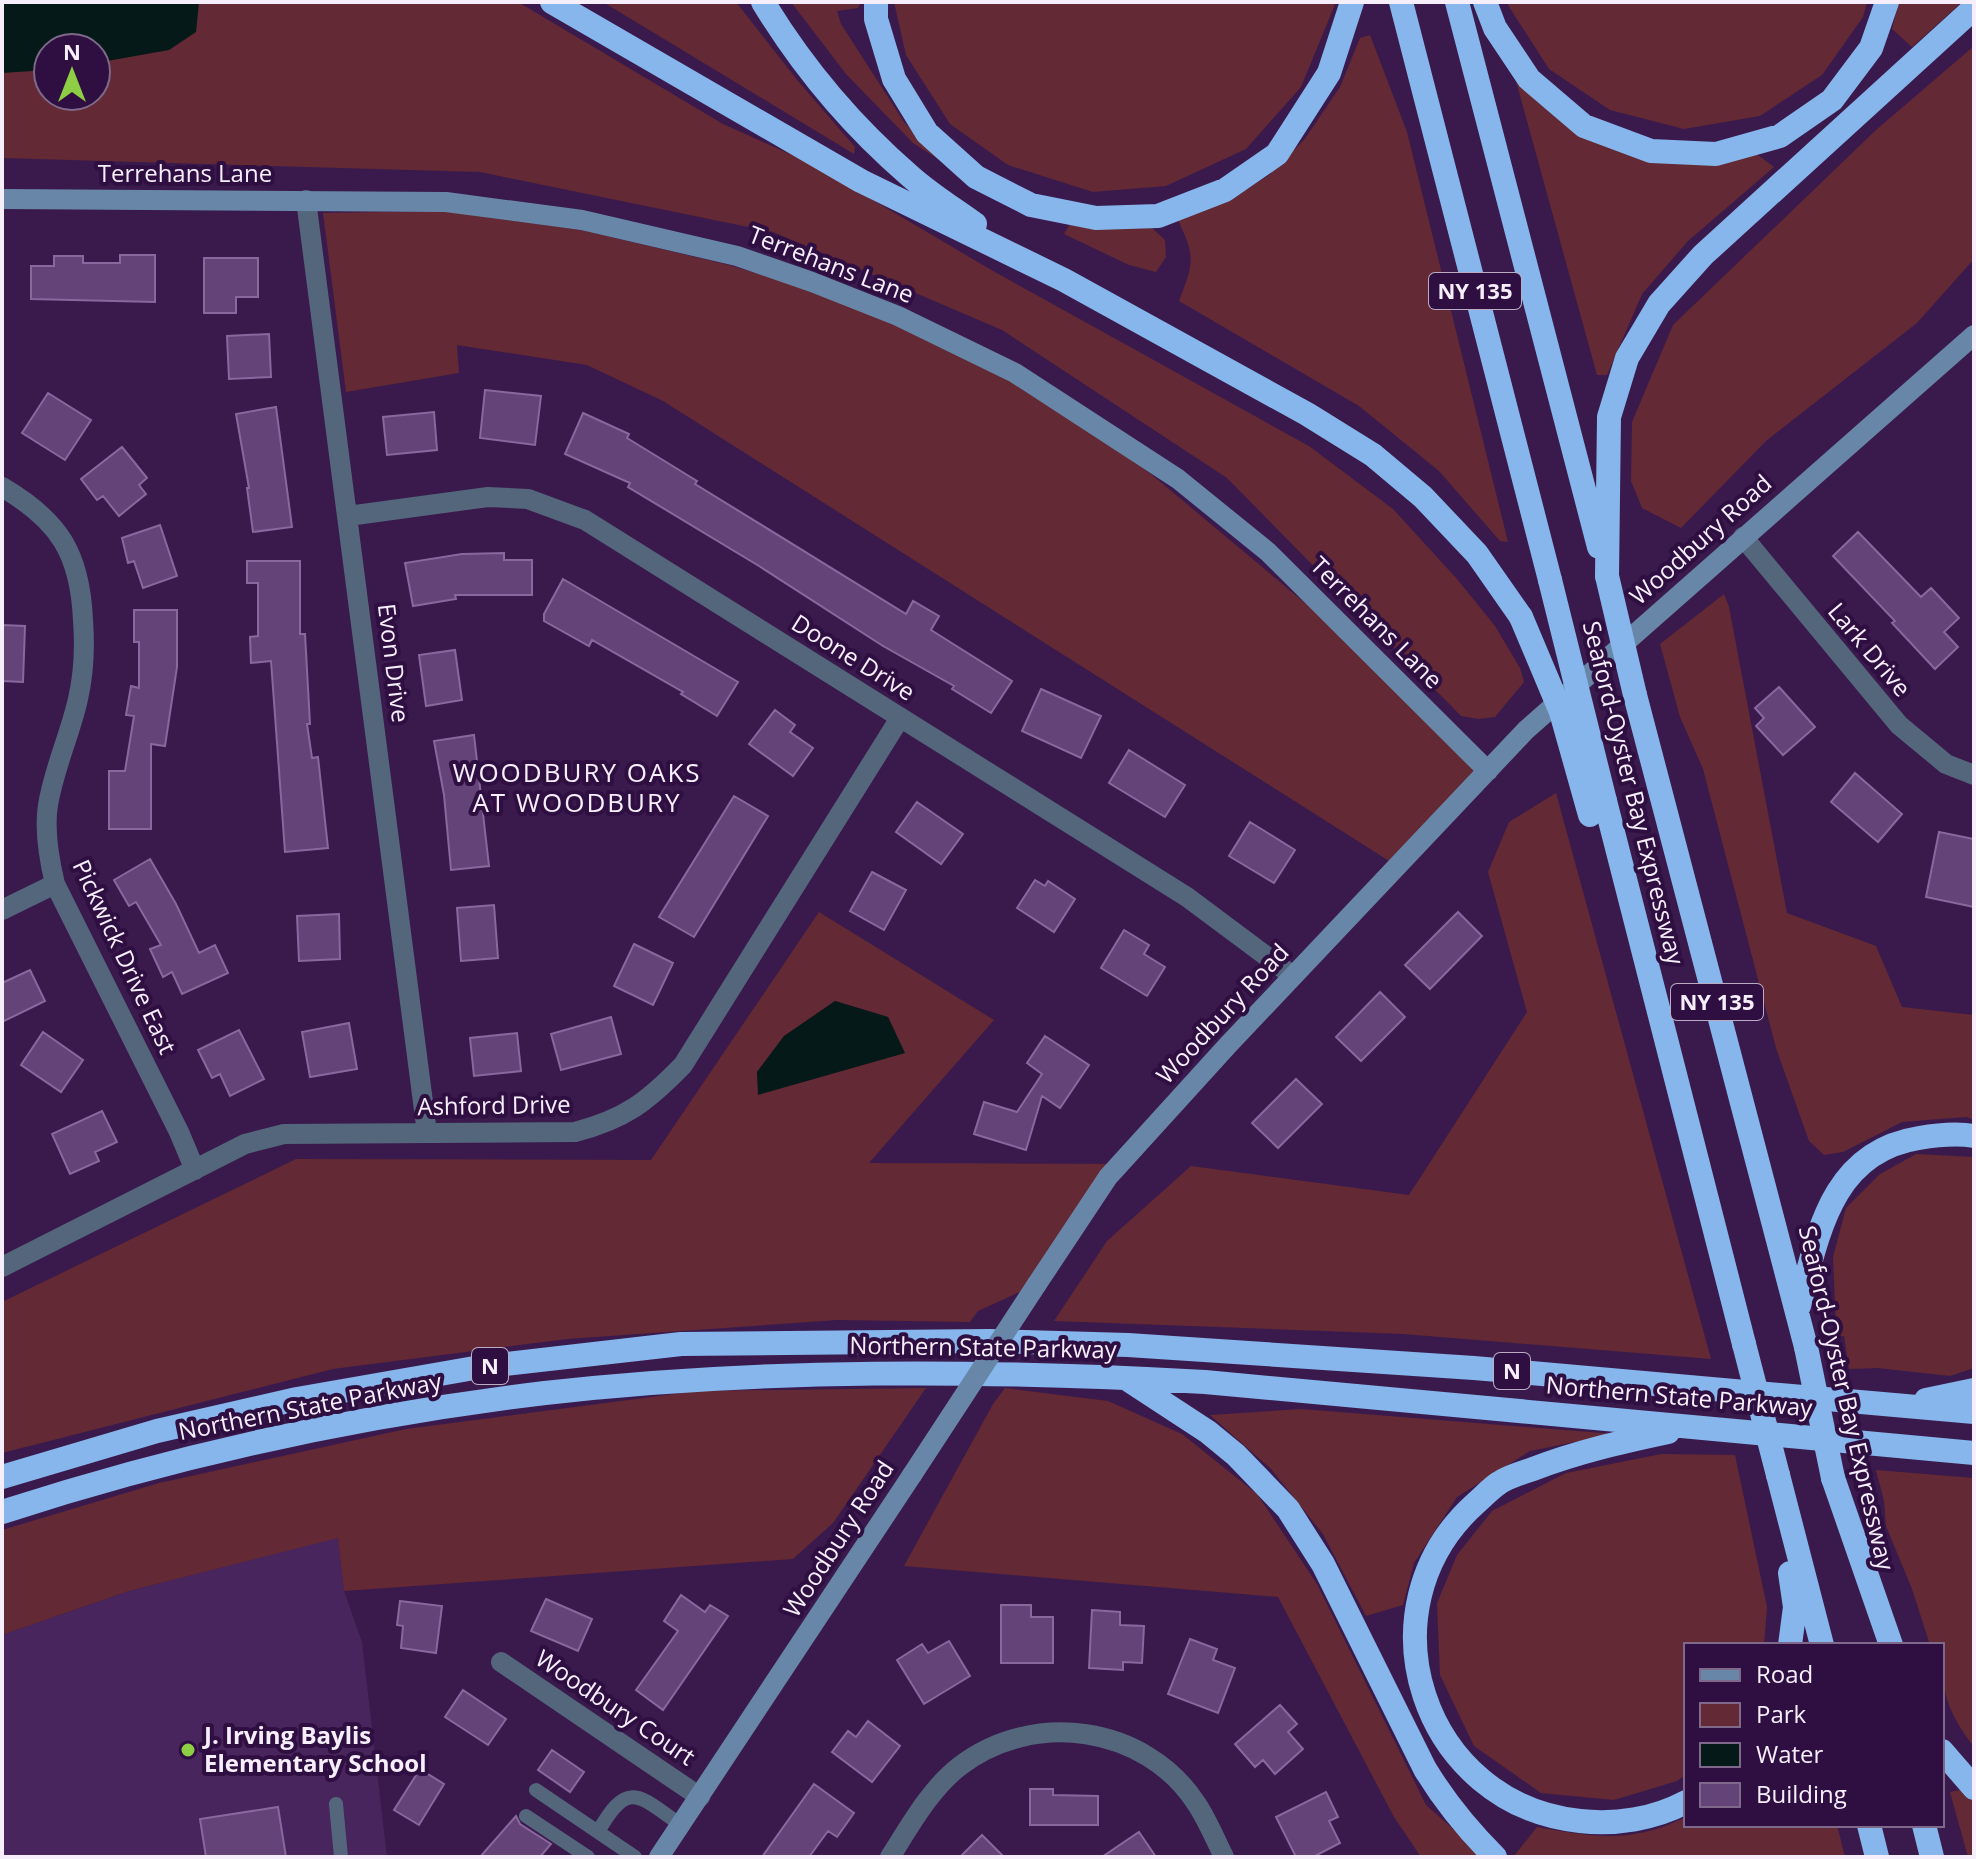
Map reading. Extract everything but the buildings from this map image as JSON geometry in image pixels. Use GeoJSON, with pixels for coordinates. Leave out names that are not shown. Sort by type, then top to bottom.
{"type":"FeatureCollection","features":[{"type":"Feature","properties":{"kind":"highway"},"geometry":{"type":"LineString","coordinates":[[552,2],[861,181],[1064,280],[1307,414],[1373,455],[1423,497],[1477,554],[1521,617],[1598,808],[1676,1078],[1821,1643]]}},
{"type":"Feature","properties":{"kind":"highway"},"geometry":{"type":"LineString","coordinates":[[763,2],[811,74],[857,126],[912,178],[978,226],[1064,280]]}},
{"type":"Feature","properties":{"kind":"highway"},"geometry":{"type":"LineString","coordinates":[[876,2],[876,19],[894,79],[927,133],[976,177],[1031,205],[1096,218],[1158,216],[1225,190],[1277,154],[1329,73],[1352,2]]}},
{"type":"Feature","properties":{"kind":"highway","name":"Seaford-Oyster Bay Expressway"},"geometry":{"type":"LineString","coordinates":[[1401,2],[1550,580],[1598,808]]}},
{"type":"Feature","properties":{"kind":"highway","name":"Seaford-Oyster Bay Expressway"},"geometry":{"type":"LineString","coordinates":[[1457,2],[1607,576],[1635,695],[1798,1308],[1833,1478],[1876,1643]]}},
{"type":"Feature","properties":{"kind":"highway"},"geometry":{"type":"LineString","coordinates":[[1485,2],[1495,28],[1529,79],[1584,126],[1651,151],[1716,154],[1780,136],[1832,100],[1871,48],[1887,2]]}},
{"type":"Feature","properties":{"kind":"highway"},"geometry":{"type":"LineString","coordinates":[[1607,576],[1609,417],[1627,358],[1659,304],[1703,255],[1974,8]]}},
{"type":"Feature","properties":{"kind":"highway"},"geometry":{"type":"LineString","coordinates":[[1798,1308],[1826,1213],[1836,1192],[1857,1166],[1880,1150],[1902,1141],[1940,1135],[1974,1136]]}},
{"type":"Feature","properties":{"kind":"highway","name":"Northern State Parkway"},"geometry":{"type":"LineString","coordinates":[[2,1477],[157,1431],[297,1399],[480,1367],[681,1344],[989,1341],[1128,1345],[1490,1369],[1974,1412]]}},
{"type":"Feature","properties":{"kind":"highway","name":"Northern State Parkway"},"geometry":{"type":"LineString","coordinates":[[2,1512],[142,1471],[396,1415],[544,1393],[759,1376],[890,1373],[1125,1377],[1337,1392],[1974,1453]]}},
{"type":"Feature","properties":{"kind":"highway"},"geometry":{"type":"LineString","coordinates":[[1125,1377],[1208,1432],[1236,1455],[1288,1509],[1323,1564],[1425,1769],[1444,1800],[1495,1857]]}},
{"type":"Feature","properties":{"kind":"highway"},"geometry":{"type":"LineString","coordinates":[[1896,1407],[1974,1390]]}},
{"type":"Feature","properties":{"kind":"highway"},"geometry":{"type":"LineString","coordinates":[[1684,1803],[1635,1820],[1605,1824],[1552,1818],[1528,1810],[1492,1790],[1462,1763],[1443,1737],[1418,1676],[1414,1649],[1418,1599],[1433,1558],[1458,1519],[1500,1482],[1575,1453],[1690,1427]]}},
{"type":"Feature","properties":{"kind":"highway"},"geometry":{"type":"LineString","coordinates":[[1778,1475],[1795,1607],[1790,1643]]}},
{"type":"Feature","properties":{"kind":"highway"},"geometry":{"type":"LineString","coordinates":[[1833,1478],[1890,1643]]}},
{"type":"Feature","properties":{"kind":"highway"},"geometry":{"type":"LineString","coordinates":[[1944,1753],[1974,1788]]}},
{"type":"Feature","properties":{"kind":"highway"},"geometry":{"type":"LineString","coordinates":[[1870,1827],[1877,1857]]}},
{"type":"Feature","properties":{"kind":"highway"},"geometry":{"type":"LineString","coordinates":[[1924,1827],[1932,1857]]}},
{"type":"Feature","properties":{"kind":"main road","name":"Terrehans Lane"},"geometry":{"type":"LineString","coordinates":[[2,199],[446,202],[582,220],[737,256],[812,282],[898,316],[1015,373],[1178,479],[1268,552],[1488,771]]}},
{"type":"Feature","properties":{"kind":"main road","name":"Woodbury Road"},"geometry":{"type":"LineString","coordinates":[[659,1857],[1108,1177],[1526,730],[1974,335]]}},
{"type":"Feature","properties":{"kind":"street","name":"Evon Drive"},"geometry":{"type":"LineString","coordinates":[[306,200],[427,1133]]}},
{"type":"Feature","properties":{"kind":"street","name":"Pickwick Drive East"},"geometry":{"type":"LineString","coordinates":[[2,487],[27,502],[62,538],[77,566],[82,586],[85,652],[78,700],[57,761],[47,808],[49,856],[55,884],[195,1170]]}},
{"type":"Feature","properties":{"kind":"street","name":"Doone Drive"},"geometry":{"type":"LineString","coordinates":[[348,516],[488,497],[528,499],[585,520],[1187,897],[1293,976]]}},
{"type":"Feature","properties":{"kind":"street","name":"Lark Drive"},"geometry":{"type":"LineString","coordinates":[[1743,537],[1899,725],[1946,764],[1974,775]]}},
{"type":"Feature","properties":{"kind":"street","name":"Ashford Drive"},"geometry":{"type":"LineString","coordinates":[[2,1267],[245,1144],[275,1135],[575,1132],[610,1123],[653,1096],[683,1065],[900,718]]}},
{"type":"Feature","properties":{"kind":"street"},"geometry":{"type":"LineString","coordinates":[[2,910],[55,884]]}},
{"type":"Feature","properties":{"kind":"street","name":"Woodbury Court"},"geometry":{"type":"LineString","coordinates":[[501,1662],[700,1797]]}},
{"type":"Feature","properties":{"kind":"street"},"geometry":{"type":"LineString","coordinates":[[890,1857],[927,1802],[957,1768],[979,1753],[1023,1734],[1053,1731],[1102,1736],[1137,1749],[1159,1765],[1196,1802],[1224,1857]]}},
{"type":"Feature","properties":{"kind":"lane"},"geometry":{"type":"LineString","coordinates":[[536,1790],[635,1857]]}},
{"type":"Feature","properties":{"kind":"lane"},"geometry":{"type":"LineString","coordinates":[[598,1832],[612,1806],[630,1797],[644,1800],[681,1825]]}},
{"type":"Feature","properties":{"kind":"lane"},"geometry":{"type":"LineString","coordinates":[[336,1804],[341,1857]]}},
{"type":"Feature","properties":{"kind":"lane"},"geometry":{"type":"LineString","coordinates":[[526,1816],[588,1857]]}},
{"type":"Feature","properties":{"kind":"shaded area","name":"J. Irving Baylis Elementary School"},"geometry":{"type":"Polygon","coordinates":[[[338,1537],[344,1591],[362,1642],[387,1857],[2,1857],[2,1635],[129,1591],[338,1537]]]}},
{"type":"Feature","properties":{"kind":"green space"},"geometry":{"type":"Polygon","coordinates":[[[2,2],[518,2],[723,124],[810,163],[993,271],[1309,446],[1393,509],[1457,579],[1495,626],[1520,668],[1524,682],[1495,717],[1478,719],[1461,716],[1227,478],[1002,330],[773,232],[480,172],[2,158],[2,2]]]}},
{"type":"Feature","properties":{"kind":"green space"},"geometry":{"type":"Polygon","coordinates":[[[603,2],[736,2],[855,147],[854,154],[603,2]]]}},
{"type":"Feature","properties":{"kind":"green space"},"geometry":{"type":"Polygon","coordinates":[[[791,2],[861,2],[858,8],[837,11],[841,24],[904,122],[952,168],[913,143],[846,74],[791,2]]]}},
{"type":"Feature","properties":{"kind":"green space"},"geometry":{"type":"Polygon","coordinates":[[[894,2],[1336,2],[1301,87],[1246,149],[1166,186],[1093,192],[1008,165],[950,124],[906,55],[894,2]]]}},
{"type":"Feature","properties":{"kind":"green space"},"geometry":{"type":"Polygon","coordinates":[[[1506,2],[1867,2],[1863,17],[1822,75],[1760,116],[1684,129],[1610,110],[1549,69],[1506,2]]]}},
{"type":"Feature","properties":{"kind":"green space"},"geometry":{"type":"Polygon","coordinates":[[[1899,2],[1962,2],[1912,47],[1892,29],[1899,2]]]}},
{"type":"Feature","properties":{"kind":"green space"},"geometry":{"type":"Polygon","coordinates":[[[1370,35],[1407,132],[1508,542],[1500,541],[1439,471],[1359,406],[1179,301],[1191,258],[1176,216],[1225,203],[1269,175],[1304,140],[1340,87],[1360,38],[1370,35]]]}},
{"type":"Feature","properties":{"kind":"green space"},"geometry":{"type":"Polygon","coordinates":[[[1974,46],[1974,259],[1917,323],[1766,441],[1681,528],[1642,508],[1631,481],[1632,422],[1673,325],[1876,130],[1974,46]]]}},
{"type":"Feature","properties":{"kind":"green space"},"geometry":{"type":"Polygon","coordinates":[[[1514,74],[1583,134],[1754,152],[1774,167],[1688,241],[1642,294],[1607,375],[1597,375],[1514,74]]]}},
{"type":"Feature","properties":{"kind":"green space"},"geometry":{"type":"Polygon","coordinates":[[[443,211],[581,230],[729,265],[815,291],[905,327],[1012,378],[1151,474],[1385,670],[1488,771],[1397,866],[663,401],[587,365],[457,345],[459,373],[346,392],[323,213],[443,211]]]}},
{"type":"Feature","properties":{"kind":"green space"},"geometry":{"type":"Polygon","coordinates":[[[1073,219],[1151,227],[1165,240],[1166,257],[1156,272],[1129,265],[1064,234],[1073,219]]]}},
{"type":"Feature","properties":{"kind":"green space"},"geometry":{"type":"Polygon","coordinates":[[[1724,594],[1787,913],[1876,946],[1902,1007],[1974,1015],[1974,1120],[1967,1117],[1902,1122],[1843,1152],[1824,1155],[1809,1141],[1776,1048],[1703,769],[1680,717],[1660,644],[1724,594]]]}},
{"type":"Feature","properties":{"kind":"green space"},"geometry":{"type":"Polygon","coordinates":[[[1556,793],[1711,1359],[1403,1334],[1054,1321],[1107,1241],[1191,1166],[1409,1195],[1527,1012],[1488,872],[1509,822],[1556,793]]]}},
{"type":"Feature","properties":{"kind":"green space"},"geometry":{"type":"Polygon","coordinates":[[[819,912],[994,1020],[869,1163],[1120,1164],[1037,1284],[978,1311],[970,1322],[837,1320],[567,1339],[333,1369],[2,1453],[2,1302],[296,1159],[651,1160],[819,912]],[[835,1001],[784,1037],[757,1072],[759,1094],[904,1053],[888,1017],[835,1001]]]}},
{"type":"Feature","properties":{"kind":"green space"},"geometry":{"type":"Polygon","coordinates":[[[1916,1154],[1974,1157],[1974,1368],[1950,1376],[1878,1368],[1849,1369],[1844,1336],[1838,1337],[1836,1328],[1833,1257],[1846,1208],[1880,1174],[1916,1154]]]}},
{"type":"Feature","properties":{"kind":"green space"},"geometry":{"type":"Polygon","coordinates":[[[926,1388],[833,1523],[793,1559],[344,1591],[338,1538],[129,1591],[2,1635],[2,1530],[159,1483],[406,1429],[697,1391],[926,1388]]]}},
{"type":"Feature","properties":{"kind":"green space"},"geometry":{"type":"Polygon","coordinates":[[[1005,1388],[1108,1401],[1182,1434],[1257,1494],[1317,1584],[1426,1805],[1485,1857],[1421,1857],[1394,1817],[1278,1597],[904,1566],[993,1404],[1005,1388]]]}},
{"type":"Feature","properties":{"kind":"green space"},"geometry":{"type":"Polygon","coordinates":[[[1302,1409],[1614,1434],[1530,1451],[1457,1497],[1414,1563],[1403,1605],[1366,1616],[1323,1534],[1271,1469],[1210,1415],[1302,1409]]]}},
{"type":"Feature","properties":{"kind":"green space"},"geometry":{"type":"Polygon","coordinates":[[[1661,1454],[1735,1455],[1767,1607],[1764,1643],[1684,1643],[1684,1776],[1614,1800],[1541,1793],[1474,1746],[1440,1675],[1437,1603],[1457,1555],[1492,1511],[1566,1473],[1661,1454]]]}},
{"type":"Feature","properties":{"kind":"green space"},"geometry":{"type":"Polygon","coordinates":[[[1876,1470],[1974,1478],[1974,1747],[1951,1710],[1944,1688],[1944,1643],[1929,1643],[1912,1589],[1886,1526],[1884,1501],[1876,1470]]]}},
{"type":"Feature","properties":{"kind":"green space"},"geometry":{"type":"Polygon","coordinates":[[[1960,1790],[1974,1802],[1974,1857],[1968,1857],[1950,1792],[1960,1790]]]}},
{"type":"Feature","properties":{"kind":"green space"},"geometry":{"type":"Polygon","coordinates":[[[1684,1818],[1684,1827],[1838,1827],[1845,1857],[1514,1856],[1537,1827],[1613,1836],[1666,1826],[1684,1818]]]}},
{"type":"Feature","properties":{"kind":"water"},"geometry":{"type":"Polygon","coordinates":[[[2,2],[199,2],[196,32],[169,50],[112,60],[112,32],[32,32],[32,71],[2,73],[2,2]]]}},
{"type":"Feature","properties":{"kind":"water"},"geometry":{"type":"Polygon","coordinates":[[[835,1001],[888,1017],[905,1053],[758,1095],[757,1072],[784,1036],[835,1001]]]}},
{"type":"Feature","properties":{"kind":"place","name":"J. Irving Baylis Elementary School"},"geometry":{"type":"Point","coordinates":[188,1750]}},
{"type":"Feature","properties":{"kind":"district","name":"WOODBURY OAKS AT WOODBURY"},"geometry":{"type":"Point","coordinates":[577,788]}}]}
